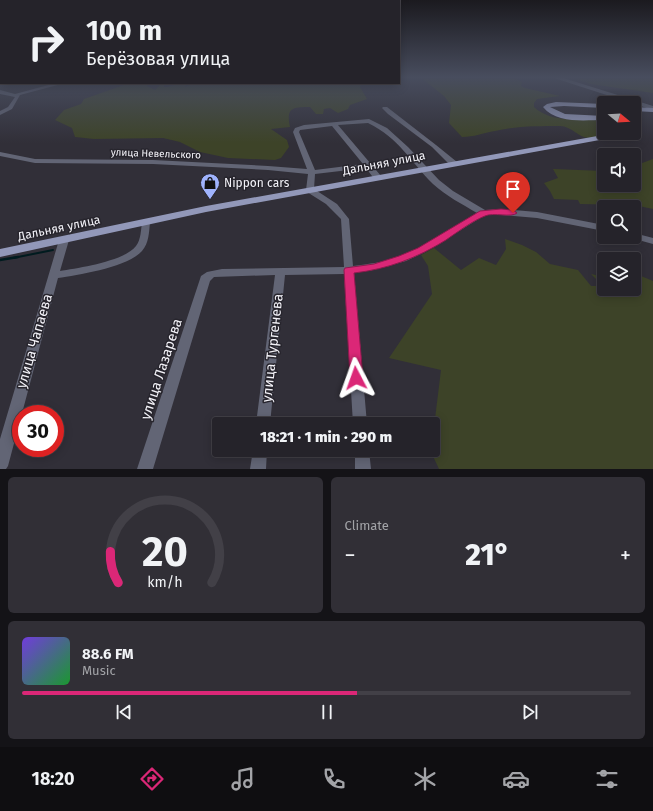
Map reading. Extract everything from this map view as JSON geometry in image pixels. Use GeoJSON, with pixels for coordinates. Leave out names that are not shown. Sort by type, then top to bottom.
{"type":"FeatureCollection","features":[{"type":"Feature","properties":{"kind":"main road"},"geometry":{"type":"LineString","coordinates":[[597,106],[548,104],[546,107],[552,112],[564,116],[597,118]]}},
{"type":"Feature","properties":{"kind":"main road"},"geometry":{"type":"LineString","coordinates":[[641,109],[653,109]]}},
{"type":"Feature","properties":{"kind":"main road","name":"Дальняя улица"},"geometry":{"type":"LineString","coordinates":[[0,253],[146,222],[310,190],[597,138]]}},
{"type":"Feature","properties":{"kind":"street"},"geometry":{"type":"LineString","coordinates":[[0,113],[10,108],[16,99]]}},
{"type":"Feature","properties":{"kind":"street"},"geometry":{"type":"LineString","coordinates":[[622,99],[653,109]]}},
{"type":"Feature","properties":{"kind":"street"},"geometry":{"type":"LineString","coordinates":[[385,108],[434,146],[454,164]]}},
{"type":"Feature","properties":{"kind":"street"},"geometry":{"type":"LineString","coordinates":[[360,417],[345,219],[340,210],[310,190],[312,172],[296,132],[297,129],[304,126],[371,121],[384,129],[406,148],[436,182],[450,193],[483,213]]}},
{"type":"Feature","properties":{"kind":"street"},"geometry":{"type":"LineString","coordinates":[[334,124],[378,178]]}},
{"type":"Feature","properties":{"kind":"street","name":"улица Невельского"},"geometry":{"type":"LineString","coordinates":[[0,154],[35,161],[153,162],[268,168],[312,172],[367,166]]}},
{"type":"Feature","properties":{"kind":"street"},"geometry":{"type":"LineString","coordinates":[[280,272],[349,270],[374,267],[403,259],[422,250],[483,213],[501,212],[537,215],[597,227]]}},
{"type":"Feature","properties":{"kind":"street"},"geometry":{"type":"LineString","coordinates":[[53,276],[91,269],[133,255],[142,245],[146,222]]}},
{"type":"Feature","properties":{"kind":"street"},"geometry":{"type":"LineString","coordinates":[[641,238],[653,241]]}},
{"type":"Feature","properties":{"kind":"street","name":"улица Чапаева"},"geometry":{"type":"LineString","coordinates":[[0,466],[64,240]]}},
{"type":"Feature","properties":{"kind":"street","name":"улица Лазарева"},"geometry":{"type":"LineString","coordinates":[[145,469],[205,279],[209,275],[215,273],[280,272]]}},
{"type":"Feature","properties":{"kind":"street","name":"улица Тургенева"},"geometry":{"type":"LineString","coordinates":[[264,417],[280,272]]}},
{"type":"Feature","properties":{"kind":"street"},"geometry":{"type":"LineString","coordinates":[[258,469],[259,457]]}},
{"type":"Feature","properties":{"kind":"street"},"geometry":{"type":"LineString","coordinates":[[362,457],[363,469]]}},
{"type":"Feature","properties":{"kind":"green space"},"geometry":{"type":"Polygon","coordinates":[[[84,99],[367,99],[350,105],[348,109],[338,113],[330,108],[324,109],[323,114],[316,114],[310,107],[295,108],[290,112],[290,127],[271,129],[287,140],[289,147],[281,158],[275,160],[228,158],[200,152],[180,142],[163,138],[94,139],[75,137],[72,128],[55,120],[64,110],[81,104],[84,99]]]}},
{"type":"Feature","properties":{"kind":"green space"},"geometry":{"type":"Polygon","coordinates":[[[446,99],[538,99],[534,103],[534,107],[549,116],[568,119],[597,120],[597,137],[583,137],[568,128],[560,126],[535,126],[511,128],[475,136],[462,137],[449,123],[451,105],[446,99]]]}},
{"type":"Feature","properties":{"kind":"green space"},"geometry":{"type":"Polygon","coordinates":[[[653,159],[653,209],[641,206],[641,200],[597,200],[597,204],[580,204],[578,200],[554,199],[544,183],[558,178],[553,169],[597,171],[597,192],[641,192],[641,163],[653,159]]]}},
{"type":"Feature","properties":{"kind":"green space"},"geometry":{"type":"Polygon","coordinates":[[[505,239],[536,252],[550,264],[578,270],[591,286],[597,286],[597,296],[641,296],[641,276],[653,281],[653,469],[439,469],[433,457],[440,457],[440,417],[435,417],[441,370],[389,358],[432,294],[428,266],[421,255],[434,248],[461,270],[479,258],[496,265],[506,249],[505,239]]]}},
{"type":"Feature","properties":{"kind":"green space"},"geometry":{"type":"Polygon","coordinates":[[[591,274],[597,275],[597,280],[591,274]]]}},
{"type":"Feature","properties":{"kind":"waterway"},"geometry":{"type":"LineString","coordinates":[[18,257],[53,250]]}},
{"type":"Feature","properties":{"kind":"waterway"},"geometry":{"type":"LineString","coordinates":[[0,260],[18,257]]}},
{"type":"Feature","properties":{"kind":"waterway"},"geometry":{"type":"LineString","coordinates":[[13,258],[18,257]]}},
{"type":"Feature","properties":{"kind":"place","name":"Nippon cars"},"geometry":{"type":"Point","coordinates":[210,200]}},
{"type":"Feature","properties":{"kind":"route"},"geometry":{"type":"LineString","coordinates":[[356,378],[349,270],[374,267],[403,259],[422,250],[483,213],[513,213]]}}]}
